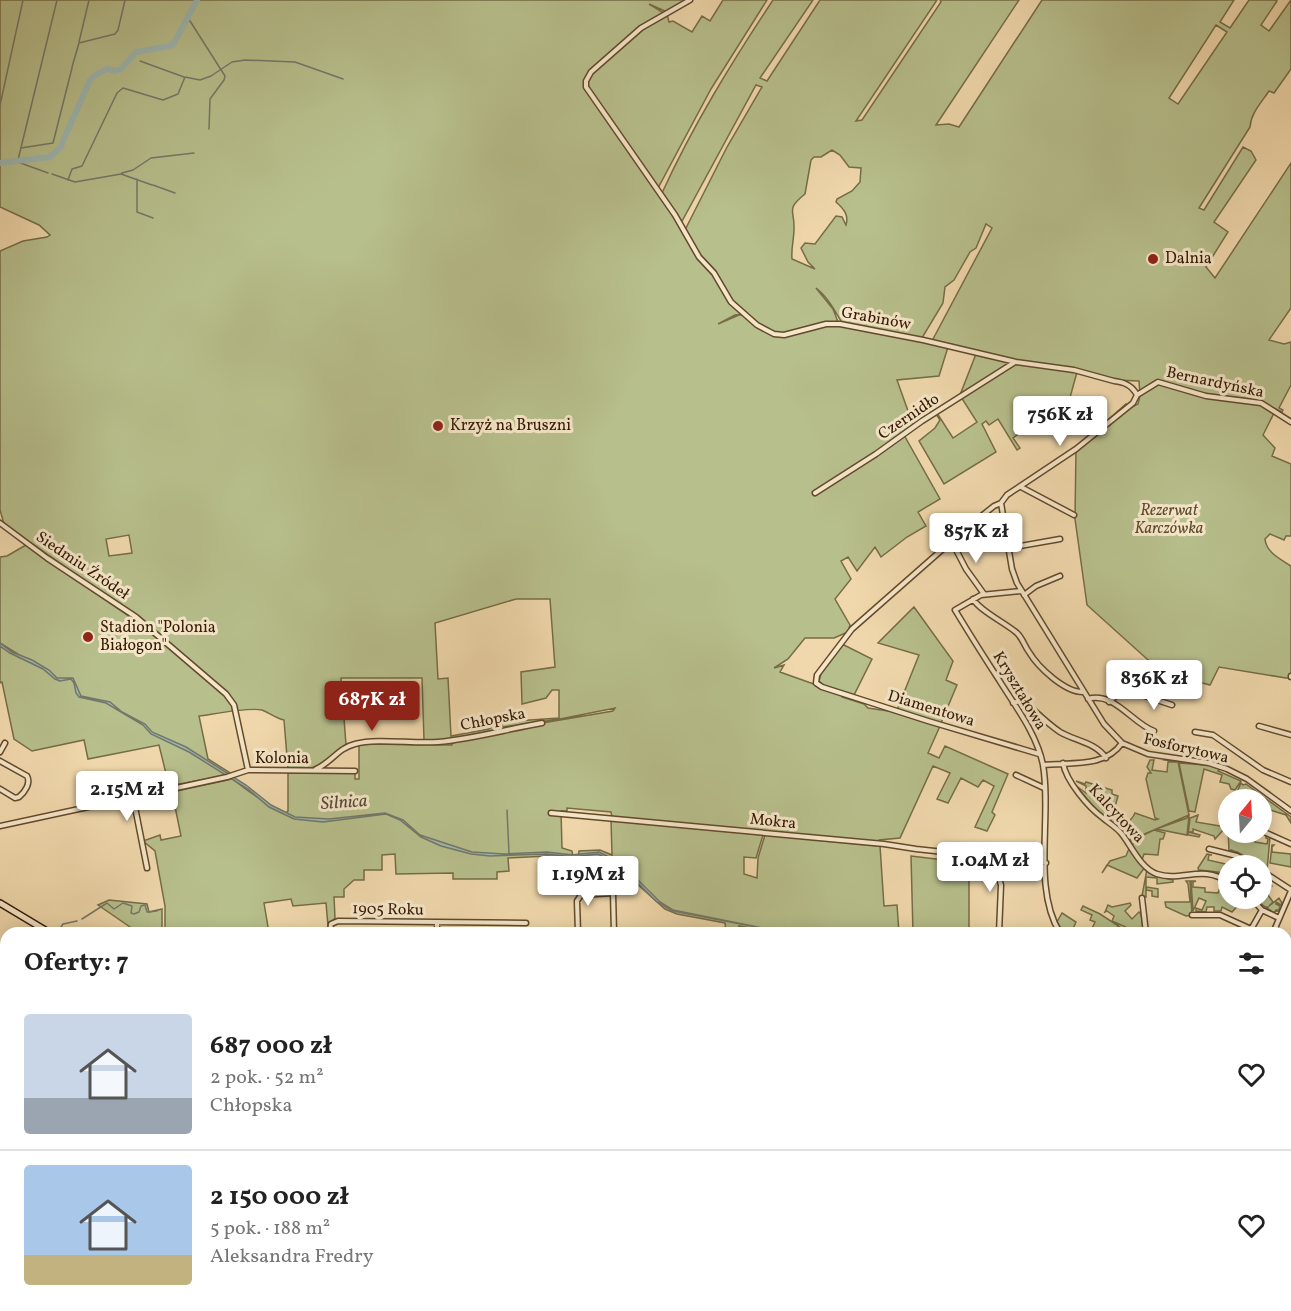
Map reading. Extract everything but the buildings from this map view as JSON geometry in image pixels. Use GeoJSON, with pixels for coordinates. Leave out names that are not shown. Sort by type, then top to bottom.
{"type":"FeatureCollection","features":[{"type":"Feature","properties":{"kind":"main road"},"geometry":{"type":"LineString","coordinates":[[0,903],[40,927]]}},
{"type":"Feature","properties":{"kind":"street","name":"Grabinów"},"geometry":{"type":"LineString","coordinates":[[690,0],[642,28],[591,72],[585,84],[675,215],[699,257],[718,279],[728,298],[763,329],[784,335],[826,324],[840,324],[923,340],[1016,362],[1056,367],[1123,382],[1130,386],[1137,395]]}},
{"type":"Feature","properties":{"kind":"street","name":"Czernidło"},"geometry":{"type":"LineString","coordinates":[[815,493],[922,421],[1016,362]]}},
{"type":"Feature","properties":{"kind":"street","name":"Bernardyńska"},"geometry":{"type":"LineString","coordinates":[[816,683],[818,675],[852,629],[994,506],[1001,503],[1007,495],[1083,444],[1133,403],[1137,395],[1158,382],[1206,396],[1261,403],[1291,422]]}},
{"type":"Feature","properties":{"kind":"street"},"geometry":{"type":"LineString","coordinates":[[1022,487],[1074,515]]}},
{"type":"Feature","properties":{"kind":"street","name":"Fosforytowa"},"geometry":{"type":"LineString","coordinates":[[1001,503],[1013,571],[1022,593],[1104,724],[1122,743],[1148,754],[1209,763],[1227,769],[1247,779],[1291,811]]}},
{"type":"Feature","properties":{"kind":"street","name":"Siedmiu Źródeł"},"geometry":{"type":"LineString","coordinates":[[0,523],[47,558],[136,617],[226,693],[234,705],[248,770]]}},
{"type":"Feature","properties":{"kind":"street"},"geometry":{"type":"LineString","coordinates":[[1009,548],[1060,539]]}},
{"type":"Feature","properties":{"kind":"street"},"geometry":{"type":"LineString","coordinates":[[952,542],[966,569],[984,594]]}},
{"type":"Feature","properties":{"kind":"street"},"geometry":{"type":"LineString","coordinates":[[1060,576],[1022,593],[984,594],[972,599],[979,608],[998,618],[1021,637],[1029,653],[1058,683],[1077,692],[1084,692]]}},
{"type":"Feature","properties":{"kind":"street","name":"Kryształowa"},"geometry":{"type":"LineString","coordinates":[[972,599],[954,610],[1033,736],[1043,765],[1046,899],[1056,927]]}},
{"type":"Feature","properties":{"kind":"street","name":"Diamentowa"},"geometry":{"type":"LineString","coordinates":[[816,683],[822,687],[928,721],[1040,754]]}},
{"type":"Feature","properties":{"kind":"street"},"geometry":{"type":"LineString","coordinates":[[1109,702],[1124,689],[1172,705]]}},
{"type":"Feature","properties":{"kind":"street"},"geometry":{"type":"LineString","coordinates":[[1088,699],[1092,697],[1121,706],[1144,727],[1154,731]]}},
{"type":"Feature","properties":{"kind":"street"},"geometry":{"type":"LineString","coordinates":[[1013,703],[1020,701],[1026,703],[1059,731],[1089,744],[1106,758]]}},
{"type":"Feature","properties":{"kind":"street","name":"Chłopska"},"geometry":{"type":"LineString","coordinates":[[313,771],[324,765],[340,750],[356,744],[437,742],[477,737],[513,727],[542,723]]}},
{"type":"Feature","properties":{"kind":"street"},"geometry":{"type":"LineString","coordinates":[[1259,726],[1291,735]]}},
{"type":"Feature","properties":{"kind":"street"},"geometry":{"type":"LineString","coordinates":[[1195,732],[1213,735],[1263,770],[1291,782]]}},
{"type":"Feature","properties":{"kind":"street"},"geometry":{"type":"LineString","coordinates":[[0,752],[5,743]]}},
{"type":"Feature","properties":{"kind":"street"},"geometry":{"type":"LineString","coordinates":[[1043,765],[1090,762],[1106,758],[1115,753],[1122,743]]}},
{"type":"Feature","properties":{"kind":"street"},"geometry":{"type":"LineString","coordinates":[[0,761],[29,779],[19,797],[15,798],[0,789]]}},
{"type":"Feature","properties":{"kind":"street","name":"Kalcytowa"},"geometry":{"type":"LineString","coordinates":[[1063,763],[1067,777],[1080,794],[1120,832],[1144,864],[1153,872],[1170,876],[1198,873],[1218,877]]}},
{"type":"Feature","properties":{"kind":"street","name":"Kolonia"},"geometry":{"type":"LineString","coordinates":[[0,826],[228,777],[248,770],[355,771]]}},
{"type":"Feature","properties":{"kind":"street"},"geometry":{"type":"LineString","coordinates":[[1016,775],[1045,788]]}},
{"type":"Feature","properties":{"kind":"street"},"geometry":{"type":"LineString","coordinates":[[133,797],[147,868]]}},
{"type":"Feature","properties":{"kind":"street","name":"Mokra"},"geometry":{"type":"LineString","coordinates":[[551,813],[885,844],[1046,863]]}},
{"type":"Feature","properties":{"kind":"street"},"geometry":{"type":"LineString","coordinates":[[1272,835],[1291,844]]}},
{"type":"Feature","properties":{"kind":"street"},"geometry":{"type":"LineString","coordinates":[[1209,849],[1231,855]]}},
{"type":"Feature","properties":{"kind":"street"},"geometry":{"type":"LineString","coordinates":[[992,857],[1001,885],[999,927]]}},
{"type":"Feature","properties":{"kind":"street"},"geometry":{"type":"LineString","coordinates":[[1272,878],[1291,890],[1275,927]]}},
{"type":"Feature","properties":{"kind":"street"},"geometry":{"type":"LineString","coordinates":[[578,927],[577,901],[579,897],[613,893],[615,927]]}},
{"type":"Feature","properties":{"kind":"street"},"geometry":{"type":"LineString","coordinates":[[1142,898],[1145,927]]}},
{"type":"Feature","properties":{"kind":"street"},"geometry":{"type":"LineString","coordinates":[[1252,927],[1262,910],[1279,918]]}},
{"type":"Feature","properties":{"kind":"street"},"geometry":{"type":"LineString","coordinates":[[1192,915],[1220,915],[1242,927]]}},
{"type":"Feature","properties":{"kind":"street","name":"1905 Roku"},"geometry":{"type":"LineString","coordinates":[[331,927],[331,924],[338,921],[526,923]]}},
{"type":"Feature","properties":{"kind":"green space","name":"Rezerwat Karczówka"},"geometry":{"type":"Polygon","coordinates":[[[0,0],[689,0],[667,12],[649,4],[664,13],[634,33],[637,33],[667,14],[669,22],[673,21],[692,32],[702,16],[710,21],[723,0],[767,0],[711,89],[658,188],[642,165],[640,166],[672,212],[695,252],[713,273],[728,299],[743,314],[735,315],[718,324],[744,315],[759,328],[784,336],[830,324],[884,333],[842,323],[828,300],[816,288],[833,309],[838,322],[784,334],[765,329],[729,297],[719,277],[701,256],[685,230],[727,147],[762,87],[756,85],[681,223],[662,193],[714,94],[773,0],[813,0],[760,78],[767,81],[820,0],[937,0],[856,121],[862,120],[941,2],[940,0],[1019,0],[936,125],[949,124],[959,127],[1042,0],[1234,0],[1220,22],[1230,28],[1249,0],[1275,0],[1277,1],[1261,25],[1269,31],[1291,0],[1291,69],[1274,93],[1269,91],[1257,108],[1250,127],[1199,208],[1204,210],[1243,147],[1251,151],[1256,160],[1214,222],[1228,232],[1206,267],[1215,278],[1291,163],[1291,308],[1269,340],[1284,344],[1291,342],[1291,385],[1279,408],[1283,410],[1282,412],[1256,400],[1176,387],[1184,392],[1204,397],[1258,403],[1275,411],[1263,435],[1275,448],[1272,456],[1291,464],[1291,536],[1286,536],[1284,540],[1270,534],[1265,539],[1268,548],[1291,566],[1291,678],[1219,667],[1210,685],[1169,674],[1147,659],[1087,605],[1075,519],[1076,448],[1126,404],[1132,407],[1138,404],[1139,381],[1114,380],[1075,369],[1014,360],[932,341],[992,228],[986,224],[976,248],[970,252],[954,280],[945,287],[943,303],[922,338],[894,334],[894,336],[948,347],[939,376],[897,380],[913,425],[858,465],[904,435],[940,499],[918,512],[926,526],[881,557],[875,547],[857,571],[848,557],[841,561],[851,579],[835,599],[850,625],[848,632],[834,638],[805,638],[788,659],[774,668],[784,665],[780,672],[842,694],[842,697],[864,704],[868,708],[895,712],[940,726],[928,753],[939,758],[945,746],[1008,774],[992,812],[995,815],[987,831],[975,827],[994,786],[983,780],[978,787],[961,778],[948,803],[937,799],[950,773],[933,766],[900,838],[879,840],[879,844],[612,817],[611,812],[567,808],[567,811],[561,811],[562,848],[572,851],[573,858],[548,856],[508,858],[509,871],[497,872],[497,879],[453,879],[453,873],[396,874],[395,854],[382,855],[382,870],[364,870],[364,880],[354,880],[344,889],[344,897],[334,897],[335,918],[328,926],[326,903],[293,906],[291,899],[264,903],[268,927],[165,927],[165,906],[155,851],[143,841],[160,835],[161,840],[181,836],[172,792],[232,779],[264,802],[285,813],[288,811],[288,773],[355,773],[355,779],[359,779],[359,744],[452,745],[452,743],[513,728],[613,711],[615,708],[560,719],[502,727],[501,722],[559,718],[559,690],[552,690],[546,698],[522,704],[521,672],[555,667],[550,599],[516,599],[435,623],[438,679],[448,678],[451,736],[489,729],[498,723],[497,730],[443,740],[424,740],[422,678],[341,678],[346,745],[311,768],[288,769],[284,720],[256,709],[199,716],[208,759],[232,774],[169,786],[159,745],[88,759],[84,740],[32,751],[14,739],[2,682],[0,683],[0,646],[20,658],[21,656],[0,643],[0,557],[7,556],[26,545],[146,628],[147,624],[4,524],[0,510],[0,251],[23,241],[50,235],[39,225],[0,207],[0,0]],[[1216,25],[1169,98],[1178,104],[1227,32],[1216,25]],[[832,150],[811,160],[805,194],[792,210],[794,229],[792,259],[815,269],[808,262],[801,248],[805,243],[815,244],[836,216],[842,217],[846,225],[845,212],[836,202],[860,182],[861,168],[849,167],[840,155],[832,150]],[[129,535],[106,539],[109,556],[132,553],[129,535]]]}},
{"type":"Feature","properties":{"kind":"green space"},"geometry":{"type":"Polygon","coordinates":[[[976,354],[1012,363],[960,395],[976,354]]]}},
{"type":"Feature","properties":{"kind":"green space"},"geometry":{"type":"Polygon","coordinates":[[[1016,363],[1077,372],[1068,405],[1057,420],[1041,429],[1024,408],[1016,414],[1027,428],[1013,438],[1020,448],[1017,450],[998,419],[989,425],[986,421],[982,424],[996,452],[944,484],[919,441],[935,428],[940,420],[936,414],[918,425],[937,413],[953,438],[977,422],[961,397],[1016,363]]]}},
{"type":"Feature","properties":{"kind":"green space"},"geometry":{"type":"Polygon","coordinates":[[[914,607],[953,661],[946,680],[957,685],[941,723],[897,710],[919,655],[878,643],[914,607]]]}},
{"type":"Feature","properties":{"kind":"green space"},"geometry":{"type":"Polygon","coordinates":[[[842,644],[872,659],[854,695],[823,685],[819,681],[821,674],[842,644]]]}},
{"type":"Feature","properties":{"kind":"green space"},"geometry":{"type":"Polygon","coordinates":[[[1166,758],[1205,763],[1241,781],[1236,789],[1231,789],[1229,784],[1220,782],[1222,775],[1204,769],[1195,812],[1189,811],[1179,763],[1206,765],[1164,760],[1166,758]]]}},
{"type":"Feature","properties":{"kind":"green space"},"geometry":{"type":"Polygon","coordinates":[[[1150,760],[1154,760],[1152,770],[1167,772],[1168,762],[1178,762],[1189,815],[1128,841],[1113,821],[1126,827],[1135,813],[1158,819],[1155,818],[1146,779],[1148,773],[1151,773],[1147,767],[1150,760]]]}},
{"type":"Feature","properties":{"kind":"green space"},"geometry":{"type":"Polygon","coordinates":[[[1076,781],[1112,790],[1112,794],[1118,796],[1111,821],[1101,815],[1075,785],[1086,793],[1086,786],[1076,781]]]}},
{"type":"Feature","properties":{"kind":"green space"},"geometry":{"type":"Polygon","coordinates":[[[1241,783],[1253,789],[1238,789],[1241,783]]]}},
{"type":"Feature","properties":{"kind":"green space"},"geometry":{"type":"Polygon","coordinates":[[[1272,803],[1291,817],[1291,823],[1286,815],[1272,811],[1272,803]]]}},
{"type":"Feature","properties":{"kind":"green space"},"geometry":{"type":"Polygon","coordinates":[[[1198,815],[1196,822],[1218,826],[1218,836],[1215,839],[1214,836],[1193,829],[1193,832],[1189,832],[1200,835],[1199,837],[1188,835],[1190,818],[1198,815]]]}},
{"type":"Feature","properties":{"kind":"green space"},"geometry":{"type":"Polygon","coordinates":[[[1189,816],[1187,835],[1156,829],[1187,818],[1189,816]]]}},
{"type":"Feature","properties":{"kind":"green space"},"geometry":{"type":"Polygon","coordinates":[[[611,819],[763,835],[756,858],[744,857],[744,874],[757,878],[758,858],[765,835],[880,846],[884,906],[897,905],[899,927],[725,927],[725,923],[677,914],[665,909],[616,865],[616,880],[591,881],[589,863],[578,863],[579,851],[600,850],[612,855],[611,819]]]}},
{"type":"Feature","properties":{"kind":"green space"},"geometry":{"type":"Polygon","coordinates":[[[1154,830],[1165,833],[1163,839],[1160,839],[1158,855],[1144,854],[1142,860],[1131,846],[1133,844],[1129,842],[1154,830]]]}},
{"type":"Feature","properties":{"kind":"green space"},"geometry":{"type":"Polygon","coordinates":[[[1229,843],[1269,843],[1268,855],[1242,855],[1237,852],[1235,854],[1236,852],[1231,850],[1229,852],[1229,843]]]}},
{"type":"Feature","properties":{"kind":"green space"},"geometry":{"type":"Polygon","coordinates":[[[1272,845],[1274,845],[1272,852],[1291,854],[1291,867],[1272,863],[1271,855],[1272,845]]]}},
{"type":"Feature","properties":{"kind":"green space"},"geometry":{"type":"Polygon","coordinates":[[[1130,846],[1145,867],[1137,878],[1107,865],[1110,861],[1126,856],[1130,846]]]}},
{"type":"Feature","properties":{"kind":"green space"},"geometry":{"type":"Polygon","coordinates":[[[1207,854],[1212,855],[1209,855],[1208,860],[1218,862],[1217,874],[1217,872],[1200,870],[1199,872],[1198,868],[1207,854]]]}},
{"type":"Feature","properties":{"kind":"green space"},"geometry":{"type":"Polygon","coordinates":[[[911,856],[969,863],[969,927],[913,927],[911,856]]]}},
{"type":"Feature","properties":{"kind":"green space"},"geometry":{"type":"Polygon","coordinates":[[[1147,869],[1156,876],[1173,880],[1173,882],[1157,884],[1157,878],[1146,877],[1146,897],[1142,896],[1147,869]]]}},
{"type":"Feature","properties":{"kind":"green space"},"geometry":{"type":"Polygon","coordinates":[[[1186,881],[1190,881],[1192,915],[1186,916],[1166,907],[1165,902],[1190,902],[1186,881]]]}},
{"type":"Feature","properties":{"kind":"green space"},"geometry":{"type":"Polygon","coordinates":[[[1191,881],[1196,881],[1193,882],[1193,887],[1205,888],[1205,892],[1218,893],[1218,909],[1222,909],[1221,911],[1214,911],[1214,907],[1207,907],[1206,912],[1196,911],[1196,908],[1202,910],[1206,901],[1199,898],[1193,911],[1191,881]]]}},
{"type":"Feature","properties":{"kind":"green space"},"geometry":{"type":"Polygon","coordinates":[[[1147,887],[1158,889],[1158,897],[1152,896],[1152,891],[1146,890],[1147,887]]]}},
{"type":"Feature","properties":{"kind":"green space"},"geometry":{"type":"Polygon","coordinates":[[[1279,898],[1281,905],[1276,902],[1276,904],[1280,906],[1279,910],[1273,912],[1268,909],[1272,909],[1272,904],[1279,898]]]}},
{"type":"Feature","properties":{"kind":"green space"},"geometry":{"type":"Polygon","coordinates":[[[109,900],[147,904],[149,912],[162,909],[162,927],[130,927],[98,905],[109,900]]]}},
{"type":"Feature","properties":{"kind":"green space"},"geometry":{"type":"Polygon","coordinates":[[[1130,903],[1131,905],[1125,911],[1132,919],[1139,912],[1143,927],[1125,927],[1112,921],[1114,916],[1105,912],[1108,905],[1112,907],[1130,903]]]}},
{"type":"Feature","properties":{"kind":"green space"},"geometry":{"type":"Polygon","coordinates":[[[1083,906],[1120,927],[1093,927],[1095,922],[1090,920],[1092,915],[1081,910],[1083,906]]]}},
{"type":"Feature","properties":{"kind":"green space"},"geometry":{"type":"Polygon","coordinates":[[[1062,913],[1076,922],[1074,927],[1060,927],[1057,922],[1062,913]]]}},
{"type":"Feature","properties":{"kind":"water"},"geometry":{"type":"Polygon","coordinates":[[[0,643],[12,652],[32,660],[49,670],[57,678],[73,678],[81,696],[110,702],[122,712],[145,724],[152,732],[186,747],[246,785],[271,805],[295,817],[329,819],[385,813],[403,820],[420,835],[472,852],[504,854],[547,852],[572,855],[599,852],[621,863],[660,902],[673,910],[758,927],[673,911],[657,902],[618,864],[598,854],[572,857],[547,854],[490,856],[471,854],[441,846],[421,837],[400,820],[386,814],[323,822],[294,819],[269,807],[248,789],[189,752],[151,734],[143,725],[106,703],[79,697],[71,679],[60,681],[55,679],[43,669],[0,646],[0,643]]]}},
{"type":"Feature","properties":{"kind":"waterway"},"geometry":{"type":"LineString","coordinates":[[0,105],[23,0]]}},
{"type":"Feature","properties":{"kind":"waterway"},"geometry":{"type":"LineString","coordinates":[[18,160],[57,0]]}},
{"type":"Feature","properties":{"kind":"waterway"},"geometry":{"type":"LineString","coordinates":[[79,42],[89,0]]}},
{"type":"Feature","properties":{"kind":"waterway"},"geometry":{"type":"LineString","coordinates":[[72,67],[79,43],[115,34],[125,0]]}},
{"type":"Feature","properties":{"kind":"waterway"},"geometry":{"type":"LineString","coordinates":[[0,163],[50,157],[60,148],[90,80],[107,69],[116,71],[121,69],[136,52],[170,46],[174,43],[197,0]]}},
{"type":"Feature","properties":{"kind":"waterway"},"geometry":{"type":"LineString","coordinates":[[190,21],[225,76],[210,99],[209,129]]}},
{"type":"Feature","properties":{"kind":"waterway"},"geometry":{"type":"LineString","coordinates":[[68,180],[72,169],[82,166],[117,93],[123,88],[163,100],[178,94],[185,77],[200,80],[211,76],[232,62],[245,60],[295,62],[343,79]]}},
{"type":"Feature","properties":{"kind":"waterway"},"geometry":{"type":"LineString","coordinates":[[140,61],[184,77]]}},
{"type":"Feature","properties":{"kind":"waterway"},"geometry":{"type":"LineString","coordinates":[[21,148],[53,143],[72,68]]}},
{"type":"Feature","properties":{"kind":"waterway"},"geometry":{"type":"LineString","coordinates":[[122,173],[133,170],[151,158],[194,153]]}},
{"type":"Feature","properties":{"kind":"waterway"},"geometry":{"type":"LineString","coordinates":[[15,161],[48,173]]}},
{"type":"Feature","properties":{"kind":"waterway"},"geometry":{"type":"LineString","coordinates":[[52,174],[75,182],[121,174],[152,185]]}},
{"type":"Feature","properties":{"kind":"waterway"},"geometry":{"type":"LineString","coordinates":[[137,179],[137,212],[153,218]]}},
{"type":"Feature","properties":{"kind":"waterway"},"geometry":{"type":"LineString","coordinates":[[153,185],[175,193]]}},
{"type":"Feature","properties":{"kind":"waterway"},"geometry":{"type":"LineString","coordinates":[[507,810],[509,854]]}},
{"type":"Feature","properties":{"kind":"waterway"},"geometry":{"type":"LineString","coordinates":[[82,919],[107,903],[114,909],[123,903],[132,906],[131,913],[134,914],[145,905],[147,912],[157,911]]}},
{"type":"Feature","properties":{"kind":"waterway"},"geometry":{"type":"LineString","coordinates":[[61,927],[63,924],[77,921]]}},
{"type":"Feature","properties":{"kind":"place","name":"Dalnia"},"geometry":{"type":"Point","coordinates":[1153,259]}},
{"type":"Feature","properties":{"kind":"place","name":"Krzyż na Bruszni"},"geometry":{"type":"Point","coordinates":[438,426]}},
{"type":"Feature","properties":{"kind":"place","name":"Stadion \"Polonia Białogon\""},"geometry":{"type":"Point","coordinates":[88,637]}},
{"type":"Feature","properties":{"kind":"water label","name":"Silnica"},"geometry":{"type":"Point","coordinates":[344,803]}}]}
